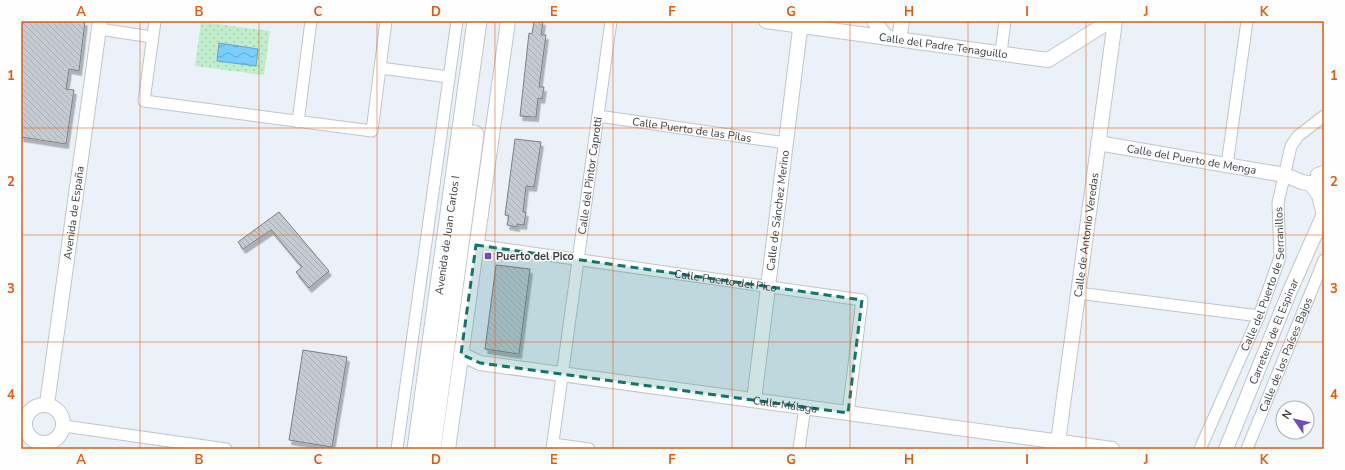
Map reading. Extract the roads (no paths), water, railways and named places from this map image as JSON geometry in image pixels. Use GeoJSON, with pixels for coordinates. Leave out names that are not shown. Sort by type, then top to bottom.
{"type":"FeatureCollection","features":[{"type":"Feature","properties":{"kind":"highway","name":"Avenida de Juan Carlos I"},"geometry":{"type":"LineString","coordinates":[[417,449],[476,21]]}},
{"type":"Feature","properties":{"kind":"highway","name":"Avenida de Juan Carlos I"},"geometry":{"type":"LineString","coordinates":[[431,449],[490,21]]}},
{"type":"Feature","properties":{"kind":"street"},"geometry":{"type":"LineString","coordinates":[[155,21],[144,101],[372,131],[386,21]]}},
{"type":"Feature","properties":{"kind":"street"},"geometry":{"type":"LineString","coordinates":[[298,122],[311,21]]}},
{"type":"Feature","properties":{"kind":"street","name":"Avenida de Juan Carlos I"},"geometry":{"type":"LineString","coordinates":[[397,449],[457,21]]}},
{"type":"Feature","properties":{"kind":"street"},"geometry":{"type":"LineString","coordinates":[[448,449],[508,21]]}},
{"type":"Feature","properties":{"kind":"street","name":"Calle del Pintor Caprotti"},"geometry":{"type":"LineString","coordinates":[[552,446],[611,21]]}},
{"type":"Feature","properties":{"kind":"street","name":"Calle del Padre Tenaguillo"},"geometry":{"type":"LineString","coordinates":[[766,21],[801,23],[893,38],[1048,60],[1110,21]]}},
{"type":"Feature","properties":{"kind":"street"},"geometry":{"type":"LineString","coordinates":[[874,21],[893,38],[902,21]]}},
{"type":"Feature","properties":{"kind":"street"},"geometry":{"type":"LineString","coordinates":[[1000,53],[1005,21]]}},
{"type":"Feature","properties":{"kind":"street","name":"Calle de Antonio Veredas"},"geometry":{"type":"LineString","coordinates":[[1057,445],[1114,21]]}},
{"type":"Feature","properties":{"kind":"street"},"geometry":{"type":"LineString","coordinates":[[1227,165],[1247,21]]}},
{"type":"Feature","properties":{"kind":"street","name":"Calle de Sánchez Merino"},"geometry":{"type":"LineString","coordinates":[[754,400],[801,23]]}},
{"type":"Feature","properties":{"kind":"street"},"geometry":{"type":"LineString","coordinates":[[99,25],[152,37]]}},
{"type":"Feature","properties":{"kind":"street","name":"Avenida de España"},"geometry":{"type":"LineString","coordinates":[[47,404],[99,25]]}},
{"type":"Feature","properties":{"kind":"street"},"geometry":{"type":"LineString","coordinates":[[380,68],[449,77]]}},
{"type":"Feature","properties":{"kind":"street","name":"Calle Puerto de las Pilas"},"geometry":{"type":"LineString","coordinates":[[598,116],[786,143]]}},
{"type":"Feature","properties":{"kind":"street","name":"Calle del Puerto de Serranillos"},"geometry":{"type":"LineString","coordinates":[[1200,449],[1259,316],[1280,257],[1278,203],[1291,146],[1298,136],[1324,116]]}},
{"type":"Feature","properties":{"kind":"street","name":"Calle del Puerto de Menga"},"geometry":{"type":"LineString","coordinates":[[1098,143],[1285,175],[1297,174],[1320,179],[1319,195],[1324,215]]}},
{"type":"Feature","properties":{"kind":"street","name":"Carretera de El Espinar"},"geometry":{"type":"LineString","coordinates":[[1226,449],[1289,293],[1324,215]]}},
{"type":"Feature","properties":{"kind":"street","name":"Calle Puerto del Pico"},"geometry":{"type":"LineString","coordinates":[[476,245],[862,300],[848,413]]}},
{"type":"Feature","properties":{"kind":"street","name":"Calle de los Países Bajos"},"geometry":{"type":"LineString","coordinates":[[1247,449],[1324,260]]}},
{"type":"Feature","properties":{"kind":"street"},"geometry":{"type":"LineString","coordinates":[[1078,293],[1259,316]]}},
{"type":"Feature","properties":{"kind":"street","name":"Calle Málaga"},"geometry":{"type":"LineString","coordinates":[[461,354],[480,363],[848,413],[1057,445],[1112,449]]}},
{"type":"Feature","properties":{"kind":"street"},"geometry":{"type":"LineString","coordinates":[[47,404],[60,412],[64,426],[56,440],[41,447],[27,436],[22,421],[32,408],[47,404]]}},
{"type":"Feature","properties":{"kind":"street"},"geometry":{"type":"LineString","coordinates":[[799,449],[805,407]]}},
{"type":"Feature","properties":{"kind":"street"},"geometry":{"type":"LineString","coordinates":[[64,426],[226,449]]}},
{"type":"Feature","properties":{"kind":"street"},"geometry":{"type":"LineString","coordinates":[[552,446],[589,449]]}},
{"type":"Feature","properties":{"kind":"water"},"geometry":{"type":"Polygon","coordinates":[[[219,43],[258,49],[256,66],[217,61],[219,43]]]}},
{"type":"Feature","properties":{"kind":"place","name":"Puerto del Pico"},"geometry":{"type":"Point","coordinates":[488,256]}}]}
